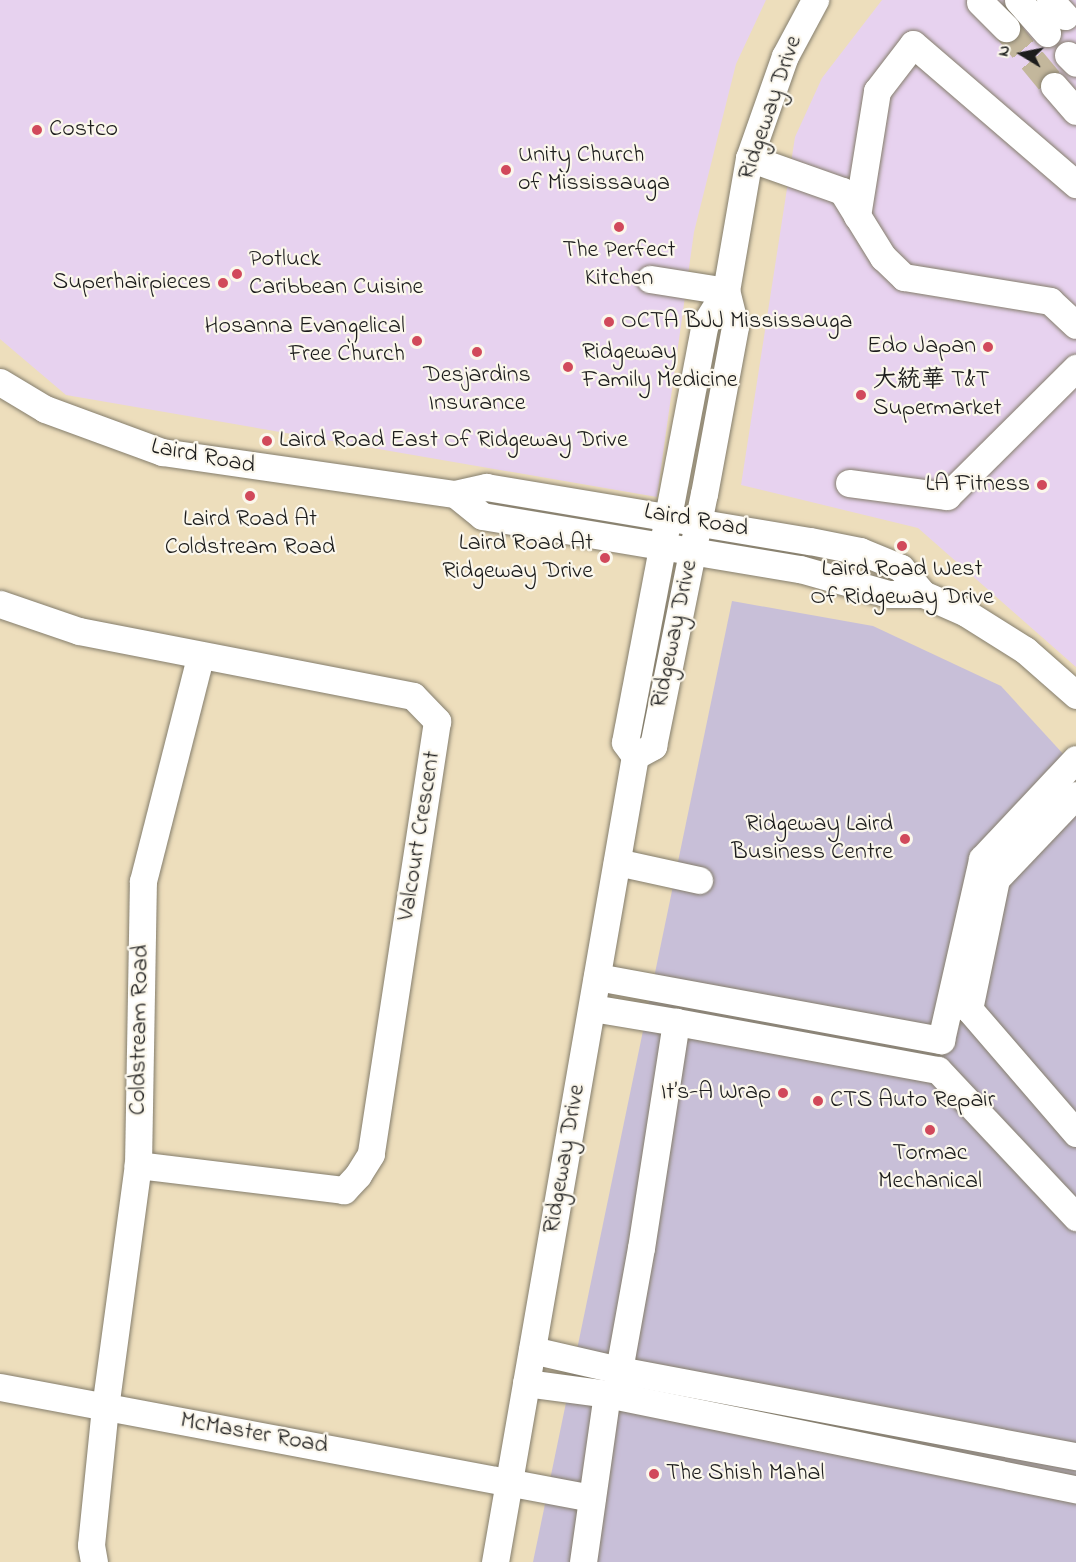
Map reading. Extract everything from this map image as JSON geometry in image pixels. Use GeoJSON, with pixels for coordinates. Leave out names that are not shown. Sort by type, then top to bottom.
{"type":"FeatureCollection","features":[{"type":"Feature","properties":{"kind":"street","name":"Ridgeway Drive"},"geometry":{"type":"LineString","coordinates":[[495,1562],[635,756],[625,741],[705,324],[726,291],[749,158],[785,56],[815,0]]}},
{"type":"Feature","properties":{"kind":"street"},"geometry":{"type":"LineString","coordinates":[[1018,0],[1054,16]]}},
{"type":"Feature","properties":{"kind":"street"},"geometry":{"type":"LineString","coordinates":[[980,1],[1006,28]]}},
{"type":"Feature","properties":{"kind":"street"},"geometry":{"type":"LineString","coordinates":[[857,216],[877,91],[913,44],[1076,184]]}},
{"type":"Feature","properties":{"kind":"street"},"geometry":{"type":"LineString","coordinates":[[1054,86],[1076,111]]}},
{"type":"Feature","properties":{"kind":"street"},"geometry":{"type":"LineString","coordinates":[[749,158],[842,191],[883,257],[904,277],[1050,301],[1076,325]]}},
{"type":"Feature","properties":{"kind":"street"},"geometry":{"type":"LineString","coordinates":[[650,279],[726,291]]}},
{"type":"Feature","properties":{"kind":"street","name":"Ridgeway Drive"},"geometry":{"type":"LineString","coordinates":[[635,756],[653,746],[699,521],[735,326],[726,291]]}},
{"type":"Feature","properties":{"kind":"street"},"geometry":{"type":"LineString","coordinates":[[849,483],[947,496],[1076,368]]}},
{"type":"Feature","properties":{"kind":"street","name":"Laird Road"},"geometry":{"type":"LineString","coordinates":[[0,382],[45,409],[162,452],[454,494],[486,486],[699,521],[860,551],[900,568],[922,594]]}},
{"type":"Feature","properties":{"kind":"street","name":"Laird Road"},"geometry":{"type":"LineString","coordinates":[[454,494],[482,516],[800,569],[889,594],[922,594],[966,613],[1025,650],[1076,695]]}},
{"type":"Feature","properties":{"kind":"street","name":"Valcourt Crescent"},"geometry":{"type":"LineString","coordinates":[[0,604],[79,631],[200,658],[413,696],[437,721],[371,1154],[358,1175],[344,1190],[138,1165]]}},
{"type":"Feature","properties":{"kind":"street","name":"Coldstream Road"},"geometry":{"type":"LineString","coordinates":[[94,1562],[91,1545],[105,1408],[138,1165],[142,881],[200,658]]}},
{"type":"Feature","properties":{"kind":"street"},"geometry":{"type":"LineString","coordinates":[[597,977],[941,1040],[982,859],[1076,759]]}},
{"type":"Feature","properties":{"kind":"street"},"geometry":{"type":"LineString","coordinates":[[1076,795],[996,879],[969,1009],[1076,1133]]}},
{"type":"Feature","properties":{"kind":"street"},"geometry":{"type":"LineString","coordinates":[[617,862],[699,880]]}},
{"type":"Feature","properties":{"kind":"street"},"geometry":{"type":"LineString","coordinates":[[592,1008],[938,1070],[1076,1217]]}},
{"type":"Feature","properties":{"kind":"street"},"geometry":{"type":"LineString","coordinates":[[619,1370],[676,1022]]}},
{"type":"Feature","properties":{"kind":"street"},"geometry":{"type":"LineString","coordinates":[[532,1350],[619,1370],[1076,1456]]}},
{"type":"Feature","properties":{"kind":"street"},"geometry":{"type":"LineString","coordinates":[[526,1383],[607,1394],[1076,1488]]}},
{"type":"Feature","properties":{"kind":"street","name":"McMaster Road"},"geometry":{"type":"LineString","coordinates":[[0,1387],[105,1408],[509,1478],[592,1498]]}},
{"type":"Feature","properties":{"kind":"street"},"geometry":{"type":"LineString","coordinates":[[583,1562],[607,1394]]}},
{"type":"Feature","properties":{"kind":"shaded area"},"geometry":{"type":"Polygon","coordinates":[[[0,0],[766,0],[736,64],[694,232],[657,497],[66,395],[0,339],[0,0]]]}},
{"type":"Feature","properties":{"kind":"shaded area"},"geometry":{"type":"Polygon","coordinates":[[[882,0],[1076,0],[1076,667],[918,528],[741,485],[795,137],[822,78],[882,0]]]}},
{"type":"Feature","properties":{"kind":"shaded area"},"geometry":{"type":"Polygon","coordinates":[[[732,601],[873,626],[1001,686],[1076,768],[1076,1562],[533,1562],[732,601]]]}},
{"type":"Feature","properties":{"kind":"tunnel"},"geometry":{"type":"LineString","coordinates":[[1006,28],[1054,86]]}},
{"type":"Feature","properties":{"kind":"place","name":"Costco"},"geometry":{"type":"Point","coordinates":[37,130]}},
{"type":"Feature","properties":{"kind":"place","name":"Unity Church of Mississauga"},"geometry":{"type":"Point","coordinates":[506,170]}},
{"type":"Feature","properties":{"kind":"place","name":"The Perfect Kitchen"},"geometry":{"type":"Point","coordinates":[619,227]}},
{"type":"Feature","properties":{"kind":"place","name":"Potluck Caribbean Cuisine"},"geometry":{"type":"Point","coordinates":[237,274]}},
{"type":"Feature","properties":{"kind":"place","name":"Superhairpieces"},"geometry":{"type":"Point","coordinates":[223,283]}},
{"type":"Feature","properties":{"kind":"place","name":"OCTA BJJ Mississauga"},"geometry":{"type":"Point","coordinates":[609,322]}},
{"type":"Feature","properties":{"kind":"place","name":"Hosanna Evangelical Free Church"},"geometry":{"type":"Point","coordinates":[417,341]}},
{"type":"Feature","properties":{"kind":"place","name":"Edo Japan"},"geometry":{"type":"Point","coordinates":[988,347]}},
{"type":"Feature","properties":{"kind":"place","name":"Desjardins Insurance"},"geometry":{"type":"Point","coordinates":[477,352]}},
{"type":"Feature","properties":{"kind":"place","name":"Ridgeway Family Medicine"},"geometry":{"type":"Point","coordinates":[568,367]}},
{"type":"Feature","properties":{"kind":"place","name":"大統華 T&T Supermarket"},"geometry":{"type":"Point","coordinates":[861,395]}},
{"type":"Feature","properties":{"kind":"place","name":"Laird Road East Of Ridgeway Drive"},"geometry":{"type":"Point","coordinates":[267,441]}},
{"type":"Feature","properties":{"kind":"place","name":"LA Fitness"},"geometry":{"type":"Point","coordinates":[1042,485]}},
{"type":"Feature","properties":{"kind":"place","name":"Laird Road At Coldstream Road"},"geometry":{"type":"Point","coordinates":[250,496]}},
{"type":"Feature","properties":{"kind":"place","name":"Laird Road West Of Ridgeway Drive"},"geometry":{"type":"Point","coordinates":[902,546]}},
{"type":"Feature","properties":{"kind":"place","name":"Laird Road At Ridgeway Drive"},"geometry":{"type":"Point","coordinates":[605,558]}},
{"type":"Feature","properties":{"kind":"place","name":"Ridgeway Laird Business Centre"},"geometry":{"type":"Point","coordinates":[905,839]}},
{"type":"Feature","properties":{"kind":"place","name":"It’s-A Wrap"},"geometry":{"type":"Point","coordinates":[783,1093]}},
{"type":"Feature","properties":{"kind":"place","name":"CTS Auto Repair"},"geometry":{"type":"Point","coordinates":[818,1101]}},
{"type":"Feature","properties":{"kind":"place","name":"Tormac Mechanical"},"geometry":{"type":"Point","coordinates":[930,1130]}},
{"type":"Feature","properties":{"kind":"place","name":"The Shish Mahal"},"geometry":{"type":"Point","coordinates":[654,1474]}}]}
